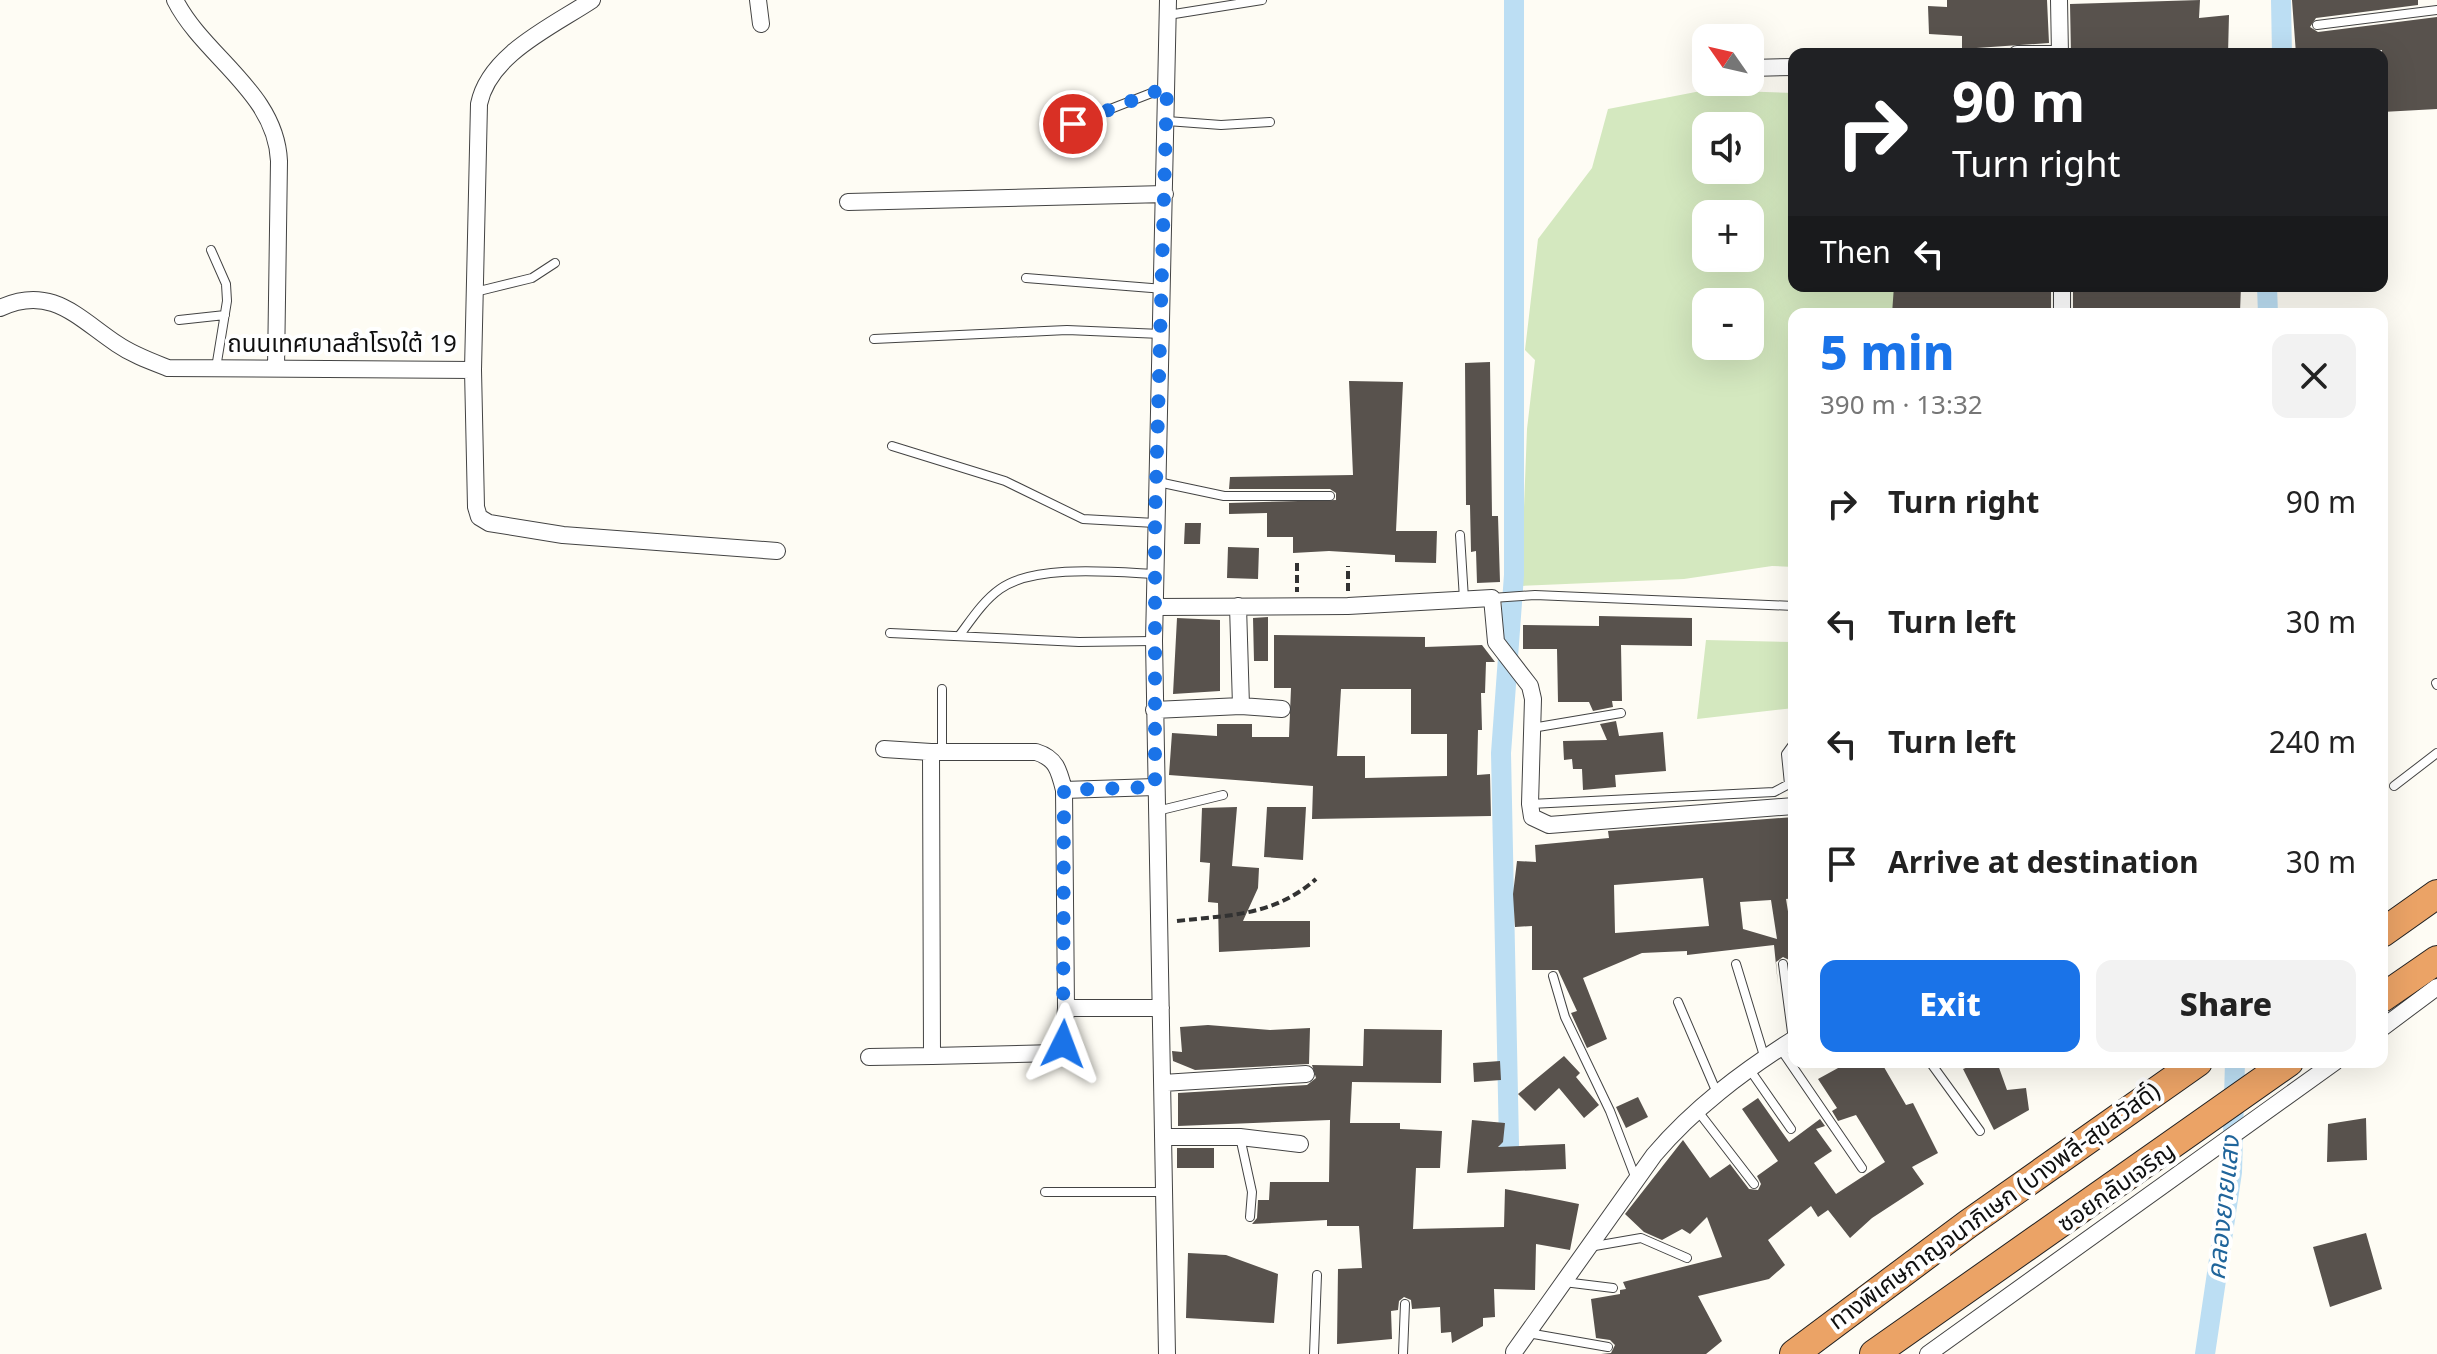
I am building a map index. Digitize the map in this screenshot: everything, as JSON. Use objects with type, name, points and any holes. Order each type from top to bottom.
[{"type":"highway","points":[[2388,929],[2437,894]]},
{"type":"highway","points":[[2388,994],[2437,960]]},
{"type":"highway","name":"ทางพิเศษกาญจนาภิเษก (บางพลี-สุขสวัสดิ์)","points":[[1794,1354],[1968,1224],[2189,1068]]},
{"type":"highway","name":"ทางพิเศษกาญจนาภิเษก (บางพลี-สุขสวัสดิ์)","points":[[1874,1354],[2280,1068]]},
{"type":"street","points":[[175,0],[244,84],[275,130],[279,161],[276,368]]},
{"type":"street","name":"ถนนเทศบาลสำโรงใต้ 19","points":[[0,308],[11,302],[49,301],[69,307],[140,358],[168,368],[473,370],[482,88],[492,73],[517,51],[592,0]]},
{"type":"street","points":[[758,0],[761,24]]},
{"type":"street","points":[[2059,0],[2060,48]]},
{"type":"street","points":[[1167,1354],[1154,641],[1168,8]]},
{"type":"street","points":[[1764,68],[1788,67]]},
{"type":"street","points":[[848,202],[1165,194]]},
{"type":"street","points":[[473,370],[476,507],[479,517],[489,523],[563,535],[777,551]]},
{"type":"street","points":[[1155,607],[1348,606],[1492,598],[1496,642],[1530,686],[1532,817],[1549,825],[1719,803],[1788,806]]},
{"type":"street","points":[[1238,606],[1241,706]]},
{"type":"street","points":[[1154,710],[1241,706],[1282,709]]},
{"type":"street","points":[[869,1057],[1057,1053],[1063,1044],[1066,1008],[1064,790],[1058,767],[1047,755],[1036,752],[884,749]]},
{"type":"street","points":[[932,1056],[937,752]]},
{"type":"street","points":[[1064,790],[1155,787]]},
{"type":"street","points":[[2388,1024],[2437,987]]},
{"type":"street","points":[[1066,1008],[1161,1008]]},
{"type":"street","points":[[1496,1354],[1514,1353],[1637,1179],[1680,1124],[1717,1093],[1788,1043]]},
{"type":"street","name":"ซอยกลับเจริญ","points":[[1928,1354],[2327,1068]]},
{"type":"street","points":[[1163,1083],[1306,1074]]},
{"type":"street","points":[[1163,1137],[1240,1137],[1300,1144]]},
{"type":"lane","points":[[1168,8],[1262,0]]},
{"type":"lane","points":[[2317,25],[2437,10]]},
{"type":"lane","points":[[1046,134],[1167,87]]},
{"type":"lane","points":[[1167,121],[1221,125],[1270,122]]},
{"type":"lane","points":[[211,250],[226,284],[225,315],[216,368]]},
{"type":"lane","points":[[474,292],[532,278],[555,263]]},
{"type":"lane","points":[[1026,278],[1164,289]]},
{"type":"lane","points":[[179,320],[225,315]]},
{"type":"lane","points":[[874,339],[1067,330],[1161,334]]},
{"type":"lane","points":[[892,446],[1005,481],[1083,519],[1155,523]]},
{"type":"lane","points":[[1157,482],[1224,496],[1330,496]]},
{"type":"lane","points":[[1460,535],[1464,599]]},
{"type":"lane","points":[[959,636],[987,600],[1001,587],[1019,579],[1097,572],[1155,574]]},
{"type":"lane","points":[[1492,598],[1535,595],[1788,606]]},
{"type":"lane","points":[[890,633],[1079,642],[1154,641]]},
{"type":"lane","points":[[937,752],[942,689]]},
{"type":"lane","points":[[1532,728],[1621,713]]},
{"type":"lane","points":[[2394,786],[2437,753]]},
{"type":"lane","points":[[1719,803],[1784,789],[1788,780]]},
{"type":"lane","points":[[1156,811],[1223,795]]},
{"type":"lane","points":[[1736,964],[1765,1059]]},
{"type":"lane","points":[[1783,964],[1788,1029]]},
{"type":"lane","points":[[1553,976],[1565,1017],[1610,1111],[1637,1179]]},
{"type":"lane","points":[[1678,1002],[1717,1093]]},
{"type":"lane","points":[[1804,1068],[1862,1168]]},
{"type":"lane","points":[[1934,1068],[1980,1131]]},
{"type":"lane","points":[[1750,1070],[1791,1129]]},
{"type":"lane","points":[[1697,1110],[1754,1184]]},
{"type":"lane","points":[[1240,1137],[1252,1192],[1250,1217]]},
{"type":"lane","points":[[1045,1192],[1164,1192]]},
{"type":"lane","points":[[1588,1247],[1641,1238],[1687,1258]]},
{"type":"lane","points":[[1314,1354],[1317,1275]]},
{"type":"lane","points":[[1563,1282],[1613,1288]]},
{"type":"lane","points":[[1403,1354],[1405,1304]]},
{"type":"lane","points":[[1527,1333],[1608,1347]]},
{"type":"path","points":[[1297,563],[1297,606]]},
{"type":"path","points":[[1348,566],[1348,606]]},
{"type":"path","points":[[1159,923],[1267,909],[1295,897],[1316,879]]},
{"type":"green space","points":[[1764,92],[1788,93],[1788,292],[1899,292],[1900,308],[1788,308],[1788,567],[1772,566],[1684,579],[1521,586],[1527,429],[1535,360],[1525,350],[1538,239],[1592,168],[1608,109],[1692,93],[1692,96],[1764,96]]},
{"type":"green space","points":[[1706,640],[1788,642],[1788,709],[1697,719]]},
{"type":"building","points":[[1947,0],[2047,0],[2049,43],[1962,48],[1962,36],[1929,34],[1928,6],[1947,7]]},
{"type":"building","points":[[2200,0],[2199,18],[2229,15],[2228,48],[2071,48],[2070,4]]},
{"type":"building","points":[[2292,0],[2418,0],[2418,5],[2316,18],[2310,27],[2318,32],[2437,17],[2437,109],[2388,112],[2388,48],[2296,48]]},
{"type":"building","points":[[1894,292],[2051,292],[2051,308],[1892,308]]},
{"type":"building","points":[[2073,292],[2241,292],[2240,308],[2073,308]]},
{"type":"building","points":[[1490,362],[1492,516],[1498,516],[1500,582],[1477,583],[1476,551],[1471,552],[1470,505],[1466,505],[1465,363]]},
{"type":"building","points":[[1349,381],[1403,382],[1396,531],[1437,531],[1436,563],[1395,562],[1395,555],[1329,551],[1293,553],[1293,537],[1267,537],[1267,513],[1229,514],[1229,503],[1336,500],[1336,493],[1330,489],[1229,489],[1230,477],[1353,475]]},
{"type":"building","points":[[1185,523],[1201,523],[1200,544],[1184,544]]},
{"type":"building","points":[[1228,547],[1259,548],[1258,579],[1227,578]]},
{"type":"building","points":[[1599,616],[1692,618],[1692,646],[1621,645],[1622,701],[1612,701],[1613,707],[1593,711],[1589,702],[1558,702],[1557,649],[1523,649],[1523,625],[1599,626]]},
{"type":"building","points":[[1268,617],[1268,661],[1254,661],[1253,618]]},
{"type":"building","points":[[1177,618],[1220,620],[1220,691],[1173,694]]},
{"type":"building","points":[[1274,635],[1425,637],[1425,647],[1482,645],[1495,662],[1486,662],[1485,693],[1481,693],[1482,730],[1478,730],[1477,775],[1490,774],[1491,816],[1312,819],[1313,786],[1169,775],[1172,733],[1217,736],[1217,724],[1252,724],[1252,737],[1289,737],[1291,688],[1274,688]],"holes":[[[1341,689],[1411,689],[1411,734],[1447,734],[1447,776],[1365,778],[1365,756],[1337,756]]]},
{"type":"building","points":[[1616,721],[1619,736],[1663,732],[1666,771],[1615,775],[1616,787],[1583,790],[1582,769],[1573,769],[1572,759],[1564,760],[1563,741],[1607,740],[1600,724]]},
{"type":"building","points":[[1237,807],[1232,866],[1259,868],[1258,888],[1243,921],[1310,921],[1310,947],[1219,952],[1218,903],[1208,902],[1210,863],[1200,862],[1202,808]]},
{"type":"building","points":[[1267,807],[1306,807],[1303,860],[1264,857]]},
{"type":"building","points":[[1788,817],[1788,960],[1783,957],[1776,962],[1778,985],[1774,945],[1687,955],[1687,951],[1642,953],[1583,978],[1607,1039],[1587,1048],[1571,1013],[1577,1011],[1558,970],[1532,970],[1532,926],[1515,927],[1513,894],[1517,861],[1536,862],[1535,845],[1609,838],[1608,831]],"holes":[[[1703,878],[1709,926],[1615,933],[1614,885]],[[1771,900],[1777,939],[1743,929],[1740,902]]]},
{"type":"building","points":[[1208,1025],[1270,1030],[1310,1028],[1309,1064],[1195,1070],[1173,1061],[1172,1051],[1182,1052],[1180,1027]]},
{"type":"building","points":[[1364,1029],[1442,1030],[1441,1083],[1352,1082],[1350,1123],[1400,1123],[1400,1129],[1442,1131],[1440,1168],[1416,1168],[1413,1229],[1504,1227],[1505,1189],[1579,1204],[1570,1250],[1536,1244],[1535,1290],[1494,1289],[1495,1317],[1483,1318],[1483,1326],[1452,1343],[1451,1332],[1441,1333],[1440,1307],[1412,1309],[1411,1300],[1404,1297],[1399,1301],[1398,1310],[1391,1311],[1392,1339],[1337,1344],[1338,1269],[1362,1268],[1359,1226],[1327,1226],[1327,1220],[1252,1224],[1257,1218],[1258,1200],[1269,1200],[1270,1182],[1329,1182],[1330,1120],[1178,1126],[1178,1093],[1307,1085],[1316,1078],[1312,1065],[1363,1066]]},
{"type":"building","points":[[1564,1056],[1580,1073],[1576,1077],[1599,1105],[1584,1118],[1559,1088],[1535,1111],[1518,1094]]},
{"type":"building","points":[[1500,1061],[1501,1080],[1474,1082],[1473,1063]]},
{"type":"building","points":[[1838,1068],[1884,1068],[1906,1105],[1913,1103],[1938,1153],[1912,1167],[1924,1184],[1872,1218],[1850,1238],[1828,1210],[1818,1217],[1811,1206],[1768,1240],[1785,1265],[1769,1279],[1698,1296],[1722,1341],[1706,1354],[1601,1354],[1611,1353],[1615,1345],[1610,1340],[1596,1338],[1591,1299],[1620,1294],[1620,1290],[1626,1289],[1623,1282],[1722,1257],[1707,1217],[1690,1234],[1682,1229],[1662,1240],[1644,1232],[1625,1214],[1683,1140],[1710,1178],[1730,1164],[1749,1189],[1758,1190],[1761,1184],[1757,1176],[1778,1161],[1742,1109],[1758,1098],[1789,1142],[1820,1119],[1825,1126],[1816,1129],[1832,1151],[1814,1163],[1836,1194],[1885,1162],[1856,1115],[1838,1121],[1832,1111],[1837,1108],[1818,1079]]},
{"type":"building","points":[[1999,1068],[2007,1090],[2026,1088],[2029,1110],[1994,1130],[1963,1069]]},
{"type":"building","points":[[1638,1097],[1648,1117],[1626,1128],[1616,1107]]},
{"type":"building","points":[[2366,1118],[2367,1160],[2327,1162],[2328,1124]]},
{"type":"building","points":[[1472,1120],[1505,1123],[1503,1142],[1498,1147],[1565,1144],[1566,1169],[1467,1173]]},
{"type":"building","points":[[1177,1148],[1214,1148],[1214,1168],[1177,1168]]},
{"type":"building","points":[[2366,1233],[2382,1289],[2330,1307],[2313,1247]]},
{"type":"building","points":[[1188,1253],[1226,1255],[1278,1274],[1274,1323],[1186,1318]]},
{"type":"waterway","points":[[1509,1145],[1501,753],[1514,575],[1514,0]]},
{"type":"waterway","points":[[2281,0],[2282,48]]},
{"type":"waterway","points":[[2267,292],[2268,308]]},
{"type":"waterway","name":"คลองยายแสง","points":[[2205,1354],[2232,1172],[2235,1068]]},
{"type":"route","points":[[1063,1044],[1066,1008],[1064,790],[1155,787],[1155,523],[1164,289],[1167,87],[1073,124]]}]
